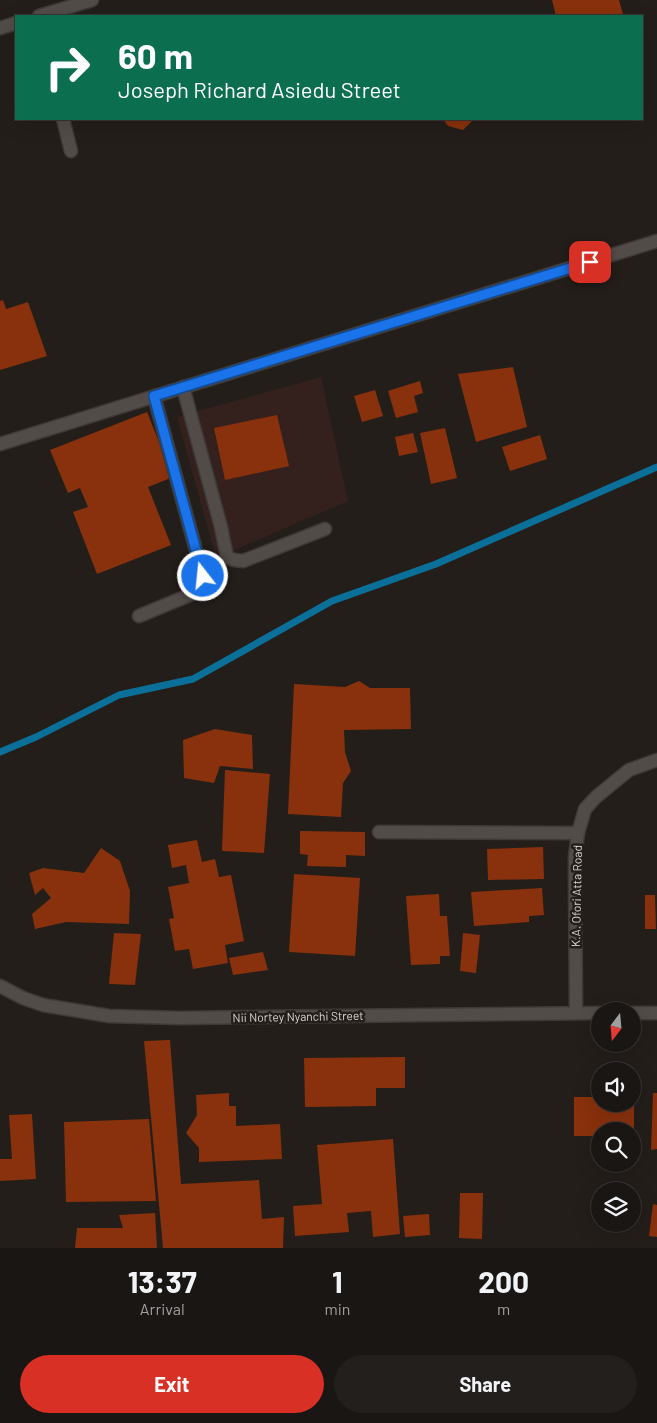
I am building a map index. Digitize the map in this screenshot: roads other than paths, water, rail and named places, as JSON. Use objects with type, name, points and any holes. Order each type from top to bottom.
[{"type":"street","points":[[41,15],[92,0]]},
{"type":"street","points":[[0,28],[15,23]]},
{"type":"street","points":[[63,120],[71,151]]},
{"type":"street","points":[[0,444],[657,241]]},
{"type":"street","points":[[183,388],[221,527],[227,557],[243,561],[325,529]]},
{"type":"street","points":[[139,616],[192,594],[199,586],[203,576],[154,396]]},
{"type":"street","name":"K.A. Ofori Atta Road","points":[[576,1013],[575,857],[578,833],[585,810],[596,797],[629,770],[657,760]]},
{"type":"street","points":[[379,832],[578,833]]},
{"type":"street","name":"Nii Nortey Nyanchi Street","points":[[0,986],[23,998],[44,1005],[109,1016],[180,1018],[591,1013]]},
{"type":"street","points":[[641,1013],[657,1013]]},
{"type":"waterway","points":[[0,752],[36,737],[119,695],[193,679],[332,601],[436,564],[657,467]]}]
